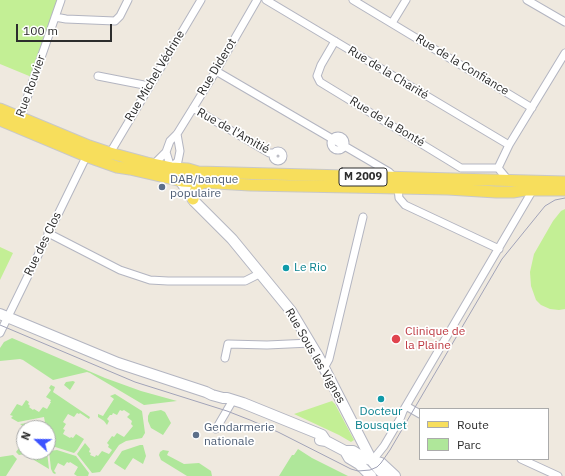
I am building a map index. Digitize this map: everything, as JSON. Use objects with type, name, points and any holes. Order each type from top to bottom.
[{"type":"main road","name":"M 2009","points":[[0,109],[18,122],[88,151],[117,167],[188,169],[199,177]]},
{"type":"main road","name":"M 2009","points":[[0,120],[18,122]]},
{"type":"main road","name":"M 2009","points":[[88,151],[110,153],[182,181],[199,177],[397,183],[513,192],[536,186],[565,182]]},
{"type":"main road","points":[[193,199],[199,177]]},
{"type":"main road","name":"M 2009","points":[[397,183],[508,180],[565,190]]},
{"type":"street","name":"Rue Rouvier","points":[[18,122],[61,0]]},
{"type":"street","points":[[55,17],[66,19],[115,21],[120,16],[128,0]]},
{"type":"street","name":"Rue Michel Védrine","points":[[110,153],[201,0]]},
{"type":"street","name":"Rue Diderot","points":[[154,169],[166,152],[170,141],[177,134],[193,108],[257,0]]},
{"type":"street","name":"Rue de la Charité","points":[[266,0],[509,145]]},
{"type":"street","name":"Rue de la Confiance","points":[[353,0],[532,108]]},
{"type":"street","points":[[392,23],[406,0]]},
{"type":"street","points":[[526,0],[565,22]]},
{"type":"street","name":"Rue de la Bonté","points":[[335,41],[321,65],[317,76],[320,82],[461,168],[498,168]]},
{"type":"street","points":[[508,180],[498,168],[509,145],[565,53]]},
{"type":"street","points":[[216,70],[332,140],[389,172],[397,183],[399,198],[405,205],[499,249]]},
{"type":"street","points":[[98,76],[149,86]]},
{"type":"street","name":"Rue de l'Amitié","points":[[193,108],[269,153],[274,153]]},
{"type":"street","points":[[171,168],[178,161],[180,151],[177,134]]},
{"type":"street","name":"Rue des Clos","points":[[0,333],[4,313],[48,233],[88,151]]},
{"type":"street","points":[[166,152],[171,168],[182,181],[185,189],[193,199]]},
{"type":"street","points":[[372,461],[384,446],[536,186]]},
{"type":"street","points":[[513,192],[522,197],[525,203]]},
{"type":"street","name":"Rue Sous les Vignes","points":[[193,199],[232,239],[291,311],[311,343],[372,461],[380,471],[388,476]]},
{"type":"street","points":[[324,368],[329,359],[363,217]]},
{"type":"street","points":[[48,233],[120,270],[150,280],[245,281],[261,273]]},
{"type":"street","points":[[4,313],[82,348],[138,370],[212,395],[230,399],[322,435],[326,441],[385,466],[395,476]]},
{"type":"street","points":[[225,358],[228,344],[267,345],[311,343]]},
{"type":"street","points":[[216,429],[230,399]]},
{"type":"street","points":[[406,406],[419,413]]},
{"type":"street","points":[[348,451],[360,444],[361,438]]},
{"type":"street","points":[[348,451],[349,458],[371,476]]},
{"type":"street","points":[[523,460],[558,476]]},
{"type":"street","name":"Rue Sous les Vignes","points":[[371,476],[372,461]]},
{"type":"green space","points":[[0,0],[61,0],[34,78],[0,64]]},
{"type":"green space","points":[[565,209],[565,309],[559,310],[550,309],[541,305],[536,300],[531,286],[530,272],[534,254],[553,221],[561,211]]},
{"type":"green space","points":[[0,247],[13,253],[0,280]]},
{"type":"green space","points":[[12,338],[105,378],[141,391],[177,401],[144,405],[87,372],[53,380],[23,360],[0,361],[0,348],[4,342]]},
{"type":"green space","points":[[66,382],[75,382],[70,390],[64,385]]},
{"type":"green space","points":[[51,385],[55,387],[53,392],[90,417],[89,419],[80,413],[77,413],[74,417],[68,414],[63,422],[66,424],[63,429],[65,430],[63,434],[73,438],[76,434],[84,439],[74,453],[56,447],[56,420],[45,420],[44,417],[16,421],[11,418],[13,416],[10,415],[17,404],[22,406],[26,400],[29,402],[29,407],[33,410],[34,409],[39,412],[43,407],[47,409],[51,402],[51,400],[46,397],[51,390],[49,388]]},
{"type":"green space","points":[[115,394],[142,411],[145,433],[142,438],[126,441],[119,445],[100,472],[92,473],[77,454],[85,443],[90,449],[90,455],[95,457],[96,455],[98,456],[102,451],[109,454],[112,450],[108,447],[109,445],[107,443],[112,436],[114,437],[117,433],[124,437],[133,426],[131,424],[132,421],[127,417],[130,414],[124,410],[120,410],[117,415],[113,413],[110,415],[107,419],[109,421],[107,425],[98,417],[98,414],[103,416],[114,399],[110,396]]},
{"type":"green space","points":[[332,401],[354,440],[351,442],[294,414]]},
{"type":"green space","points":[[161,410],[165,412],[171,423],[163,435],[151,428],[148,421],[150,412]]},
{"type":"green space","points":[[143,445],[146,456],[143,464],[133,458],[125,470],[114,463],[122,451]]},
{"type":"green space","points":[[298,449],[312,458],[348,476],[279,476],[292,455],[294,455]]},
{"type":"green space","points":[[56,450],[76,456],[89,473],[88,476],[77,476],[74,474],[78,467],[70,462],[67,462],[64,466],[58,463],[54,471],[56,473],[53,473],[50,460],[56,460]]},
{"type":"green space","points":[[163,450],[169,451],[167,455],[184,464],[199,463],[211,471],[212,476],[187,476],[161,460],[159,455]]},
{"type":"green space","points":[[13,455],[16,458],[16,460],[6,476],[0,476],[0,457]]},
{"type":"green space","points":[[34,460],[48,460],[49,469]]},
{"type":"tram line","points":[[0,325],[135,382],[227,411],[250,420],[278,432],[351,469],[358,471],[370,470],[377,467],[390,450],[502,259],[545,206],[555,200],[565,198]]},
{"type":"place","name":"DAB/banque populaire","points":[[162,187]]},
{"type":"place","name":"Le Rio","points":[[286,268]]},
{"type":"place","name":"Clinique de la Plaine","points":[[396,339]]},
{"type":"place","name":"Docteur Bousquet","points":[[381,399]]},
{"type":"place","name":"Gendarmerie nationale","points":[[196,435]]}]
